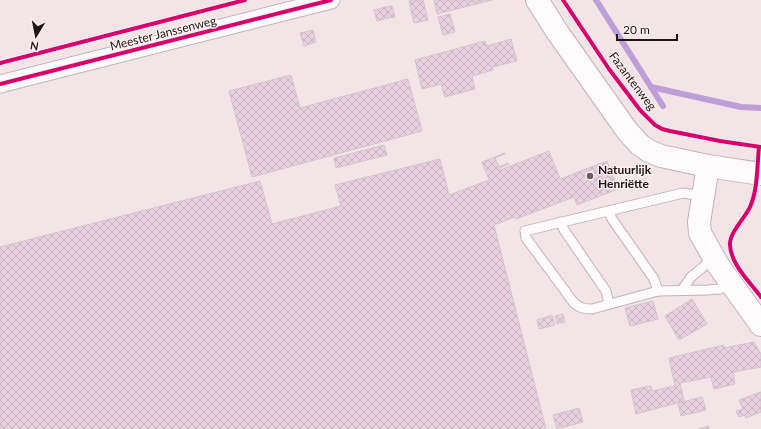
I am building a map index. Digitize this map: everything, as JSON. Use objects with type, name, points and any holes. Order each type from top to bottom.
[{"type":"street","name":"Meester Janssenweg","points":[[0,84],[331,0]]},
{"type":"street","points":[[537,0],[558,33],[623,126],[640,145],[648,151],[661,156],[708,166],[761,174]]},
{"type":"street","points":[[708,166],[699,228],[714,258],[761,325]]},
{"type":"lane","points":[[703,196],[683,193],[525,231],[526,238],[574,303],[585,309],[592,309],[658,291],[720,288],[730,281]]},
{"type":"lane","points":[[609,211],[612,219],[654,279],[658,291]]},
{"type":"lane","points":[[562,222],[564,230],[606,291],[609,304]]},
{"type":"lane","points":[[682,290],[691,277],[714,258]]},
{"type":"building","points":[[423,0],[428,20],[414,23],[409,1]]},
{"type":"building","points":[[434,0],[492,0],[437,14]]},
{"type":"building","points":[[392,6],[395,17],[388,18],[385,7]]},
{"type":"building","points":[[385,7],[388,18],[377,21],[374,10]]},
{"type":"building","points":[[450,14],[455,32],[443,35],[438,17]]},
{"type":"building","points":[[313,30],[316,42],[304,46],[300,33]]},
{"type":"building","points":[[511,39],[517,61],[492,67],[493,70],[472,76],[475,89],[445,97],[441,84],[422,89],[415,60],[485,41],[487,46]]},
{"type":"building","points":[[291,75],[300,108],[408,79],[422,131],[252,177],[229,91]]},
{"type":"building","points":[[384,145],[387,155],[336,168],[334,158]]},
{"type":"building","points":[[549,151],[560,179],[607,161],[618,189],[577,205],[574,197],[516,219],[515,217],[494,225],[546,429],[0,429],[0,247],[260,181],[272,224],[341,206],[335,185],[440,159],[449,195],[489,180],[482,162],[505,153],[495,158],[499,167],[508,163],[509,164],[499,168],[500,170]]},
{"type":"building","points":[[692,299],[707,324],[679,340],[665,316]]},
{"type":"building","points":[[653,301],[658,319],[630,326],[625,308]]},
{"type":"building","points":[[563,314],[565,322],[557,324],[555,316]]},
{"type":"building","points":[[552,315],[555,325],[539,329],[537,320]]},
{"type":"building","points":[[754,342],[761,354],[761,367],[733,372],[735,384],[714,389],[711,377],[680,383],[684,401],[636,414],[631,390],[651,386],[652,391],[675,386],[669,358],[724,345],[724,348]]},
{"type":"building","points":[[761,392],[761,412],[746,418],[745,415],[739,417],[736,411],[743,409],[739,400]]},
{"type":"building","points":[[702,397],[706,410],[681,416],[678,403]]},
{"type":"building","points":[[579,408],[583,422],[557,429],[553,415]]},
{"type":"building","points":[[708,426],[709,429],[698,429]]},
{"type":"waterway","points":[[596,0],[663,106]]},
{"type":"waterway","points":[[651,87],[741,107],[761,108]]},
{"type":"cycle path","points":[[0,63],[245,0]]},
{"type":"cycle path","points":[[0,84],[331,0]]},
{"type":"cycle path","name":"Fazantenweg","points":[[563,0],[609,69],[640,110],[655,125],[670,131],[761,147]]},
{"type":"cycle path","points":[[759,147],[756,185],[753,200],[748,211],[732,236],[730,245],[731,252],[737,266],[761,297]]},
{"type":"place","name":"Natuurlijk Henriëtte","points":[[590,176]]}]
